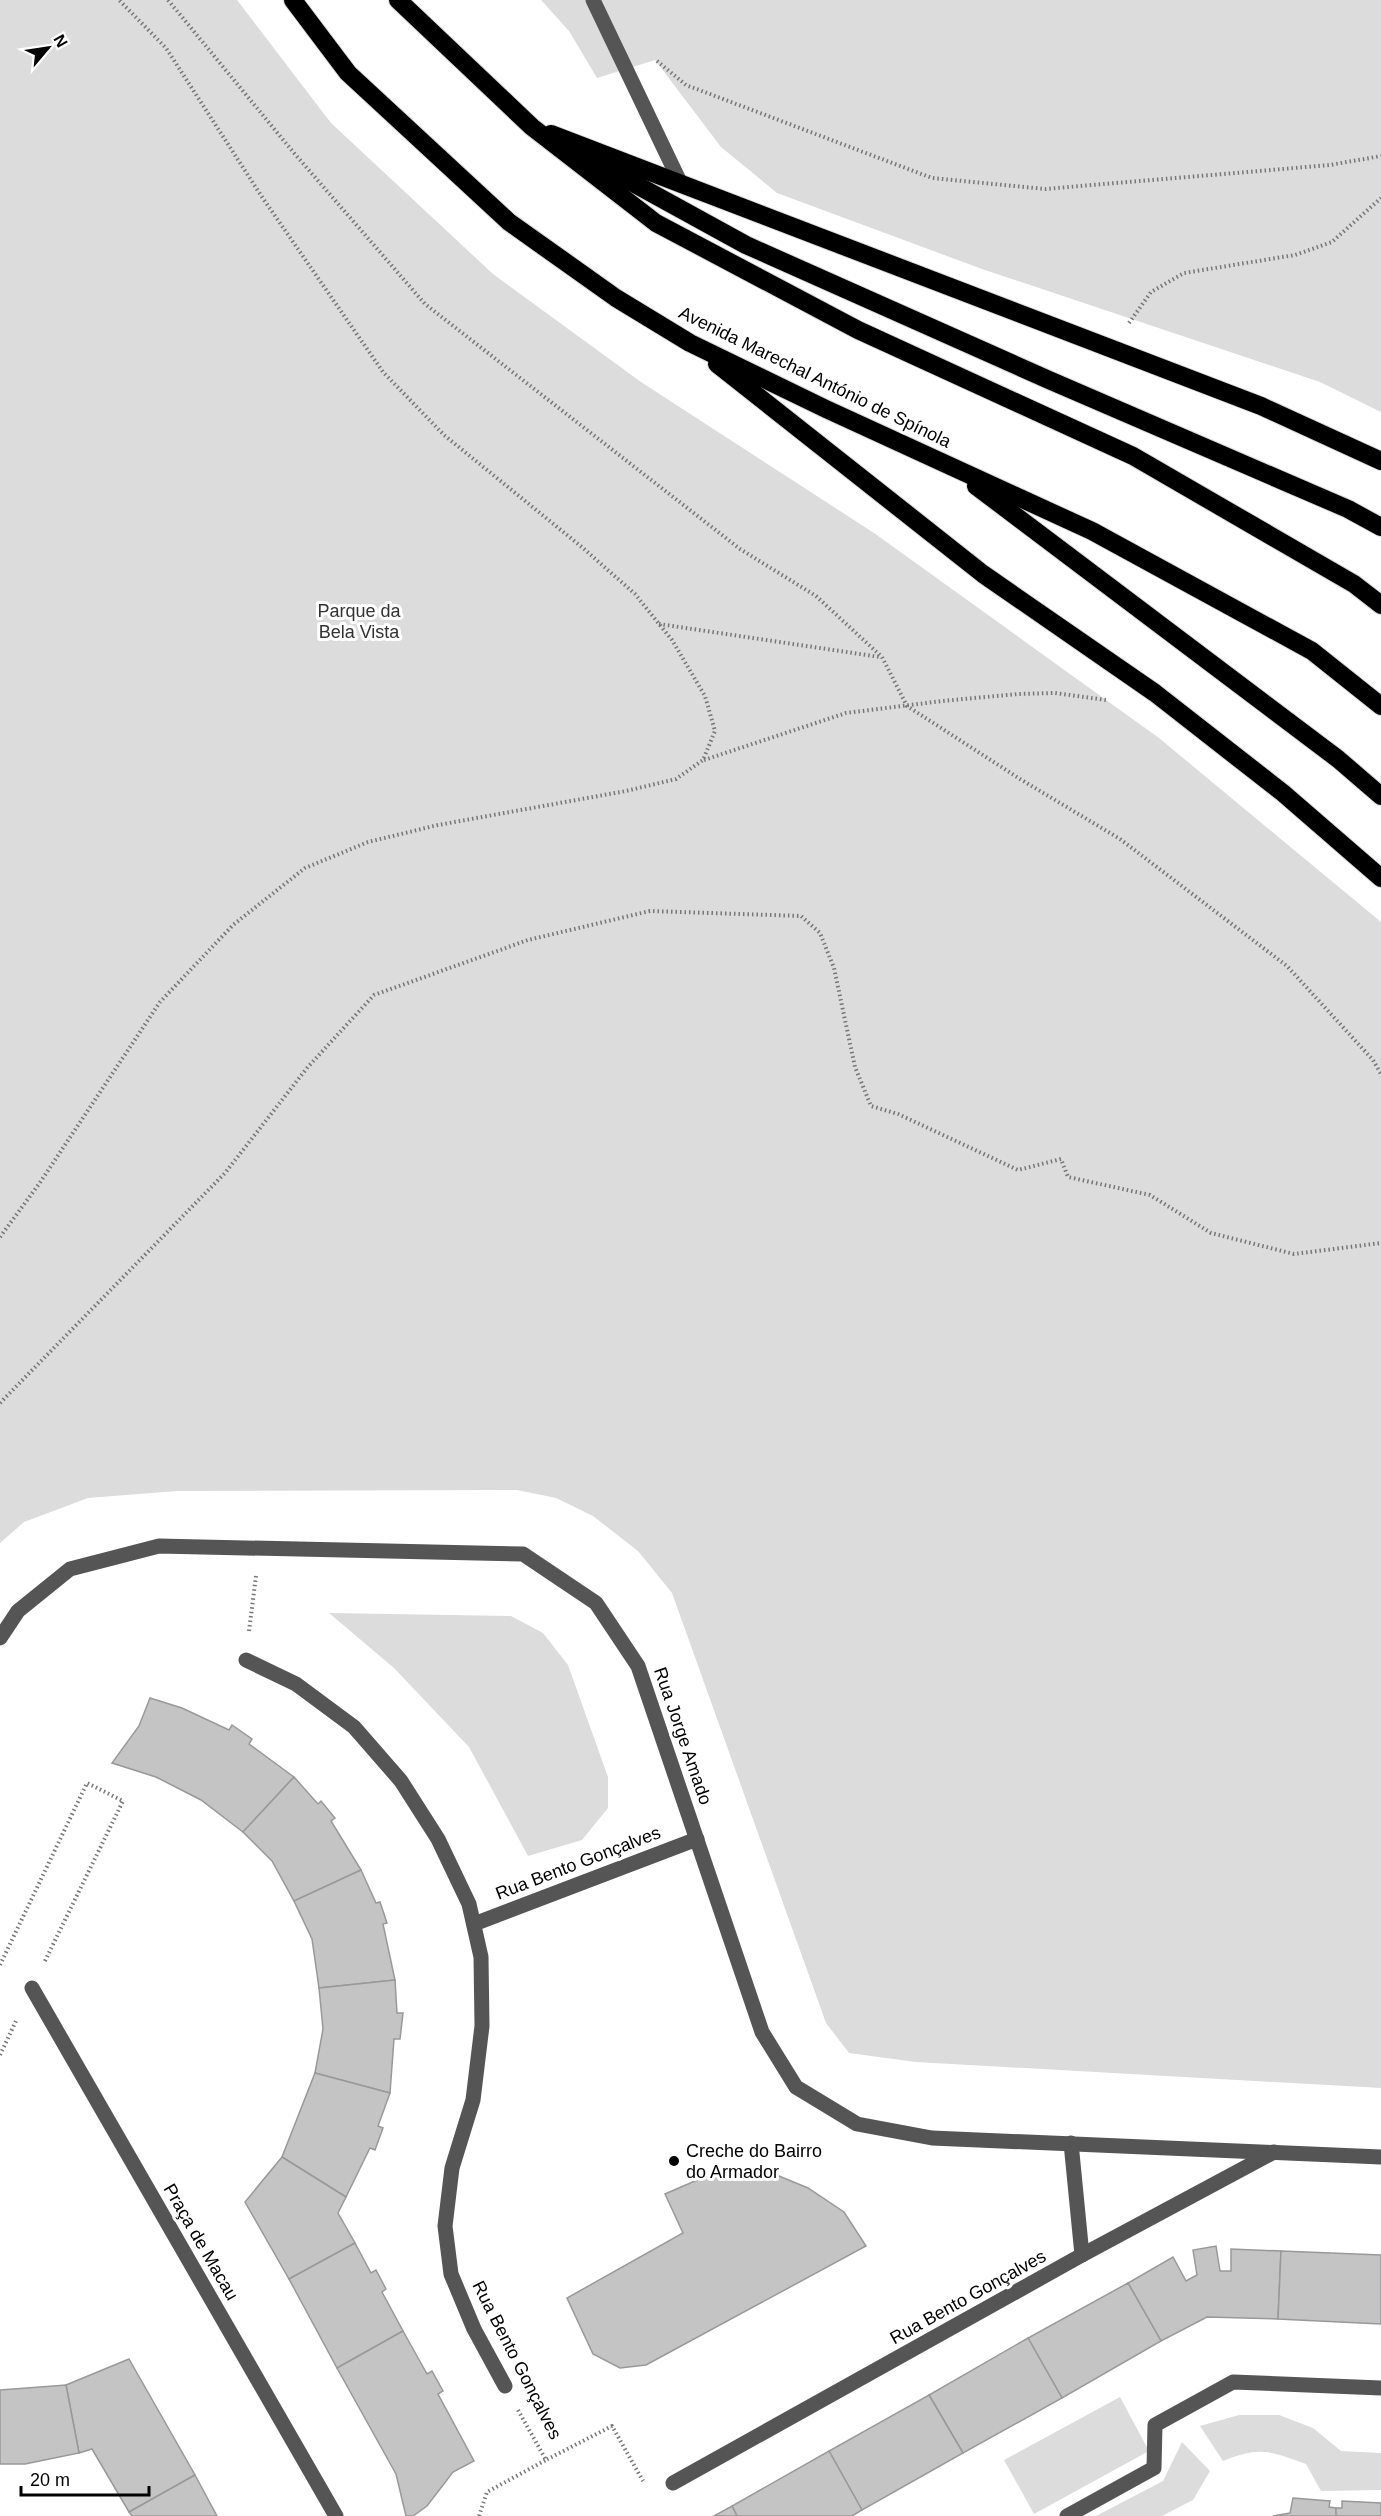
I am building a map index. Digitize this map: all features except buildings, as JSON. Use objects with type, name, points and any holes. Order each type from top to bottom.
[{"type":"highway","name":"Avenida Marechal António de Spínola","points":[[293,0],[348,73],[509,222],[616,298],[690,343],[1092,531],[1312,651],[1381,706]]},
{"type":"highway","points":[[398,0],[532,127],[657,223],[858,330],[1133,456],[1354,584],[1381,605]]},
{"type":"highway","points":[[532,127],[1261,406],[1381,461]]},
{"type":"highway","points":[[532,127],[746,245],[1049,380],[1348,509],[1381,527]]},
{"type":"highway","points":[[690,343],[983,574],[1164,700],[1282,793],[1381,878]]},
{"type":"highway","points":[[948,465],[1338,759],[1381,796]]},
{"type":"street","points":[[593,0],[680,183]]},
{"type":"street","name":"Rua Jorge Amado","points":[[0,1638],[18,1611],[70,1569],[159,1546],[523,1554],[596,1603],[638,1666],[762,2032],[796,2087],[857,2124],[932,2138],[1071,2143]]},
{"type":"street","name":"Rua Bento Gonçalves","points":[[246,1660],[296,1684],[354,1727],[401,1781],[438,1839],[469,1904],[481,1957],[482,2026],[473,2100],[452,2168],[445,2226],[451,2274],[474,2329],[505,2386]]},
{"type":"street","name":"Rua Bento Gonçalves","points":[[474,1924],[697,1839]]},
{"type":"street","name":"Praça de Macau","points":[[32,1988],[336,2516]]},
{"type":"street","points":[[1082,2255],[1071,2143],[1381,2157]]},
{"type":"street","name":"Rua Bento Gonçalves","points":[[673,2483],[1082,2255],[1274,2152]]},
{"type":"street","points":[[1067,2516],[1154,2468],[1155,2425],[1233,2382],[1381,2388]]},
{"type":"path","points":[[119,0],[166,48],[262,196],[383,372],[444,435],[583,548],[635,594],[672,640],[705,696],[715,731],[703,760]]},
{"type":"path","points":[[168,0],[294,153],[425,304],[740,549],[816,596],[882,657],[907,706],[1020,779],[1120,839],[1287,966],[1373,1060],[1381,1074]]},
{"type":"path","points":[[655,60],[686,85],[932,178],[1045,189],[1330,165],[1381,156]]},
{"type":"path","points":[[1112,350],[1151,292],[1159,287],[1184,273],[1295,255],[1332,242],[1381,198]]},
{"type":"path","points":[[658,624],[882,657]]},
{"type":"path","points":[[0,1237],[39,1184],[159,1002],[233,925],[305,868],[368,842],[438,825],[626,791],[676,778],[703,760],[846,713],[1018,694],[1055,693],[1106,700]]},
{"type":"path","points":[[0,1403],[225,1173],[307,1068],[374,995],[528,940],[650,911],[801,916],[820,933],[834,968],[855,1067],[871,1106],[898,1114],[1018,1170],[1061,1159],[1068,1177],[1150,1195],[1211,1233],[1294,1254],[1381,1243]]},
{"type":"path","points":[[246,1660],[259,1549]]},
{"type":"path","points":[[0,1965],[87,1783],[123,1801],[0,2055]]},
{"type":"path","name":"Rua Bento Gonçalves","points":[[505,2386],[546,2460],[612,2426],[651,2496],[673,2483]]},
{"type":"path","points":[[479,2516],[487,2492],[546,2460]]},
{"type":"green space","name":"Parque da Bela Vista","points":[[0,0],[237,0],[331,123],[493,274],[641,382],[874,533],[1159,738],[1381,922],[1381,2088],[916,2062],[849,2053],[826,2023],[672,1593],[638,1551],[593,1516],[556,1498],[517,1490],[177,1491],[88,1498],[24,1522],[0,1543]]},
{"type":"green space","points":[[541,0],[1381,0],[1381,412],[1320,382],[982,269],[777,193],[721,147],[655,60],[597,78],[569,31]]},
{"type":"green space","points":[[329,1613],[511,1616],[543,1633],[568,1665],[608,1777],[608,1808],[582,1840],[528,1856],[469,1747],[394,1668]]},
{"type":"green space","points":[[1120,2397],[1149,2451],[1034,2514],[1004,2460]]},
{"type":"green space","points":[[1239,2415],[1279,2415],[1313,2428],[1341,2451],[1381,2453],[1381,2490],[1321,2491],[1306,2464],[1274,2453],[1247,2453],[1223,2461],[1200,2426]]},
{"type":"green space","points":[[1182,2442],[1210,2471],[1193,2500],[1162,2516],[1096,2516],[1163,2481]]},
{"type":"place","name":"Creche do Bairro do Armador","points":[[674,2161]]}]
